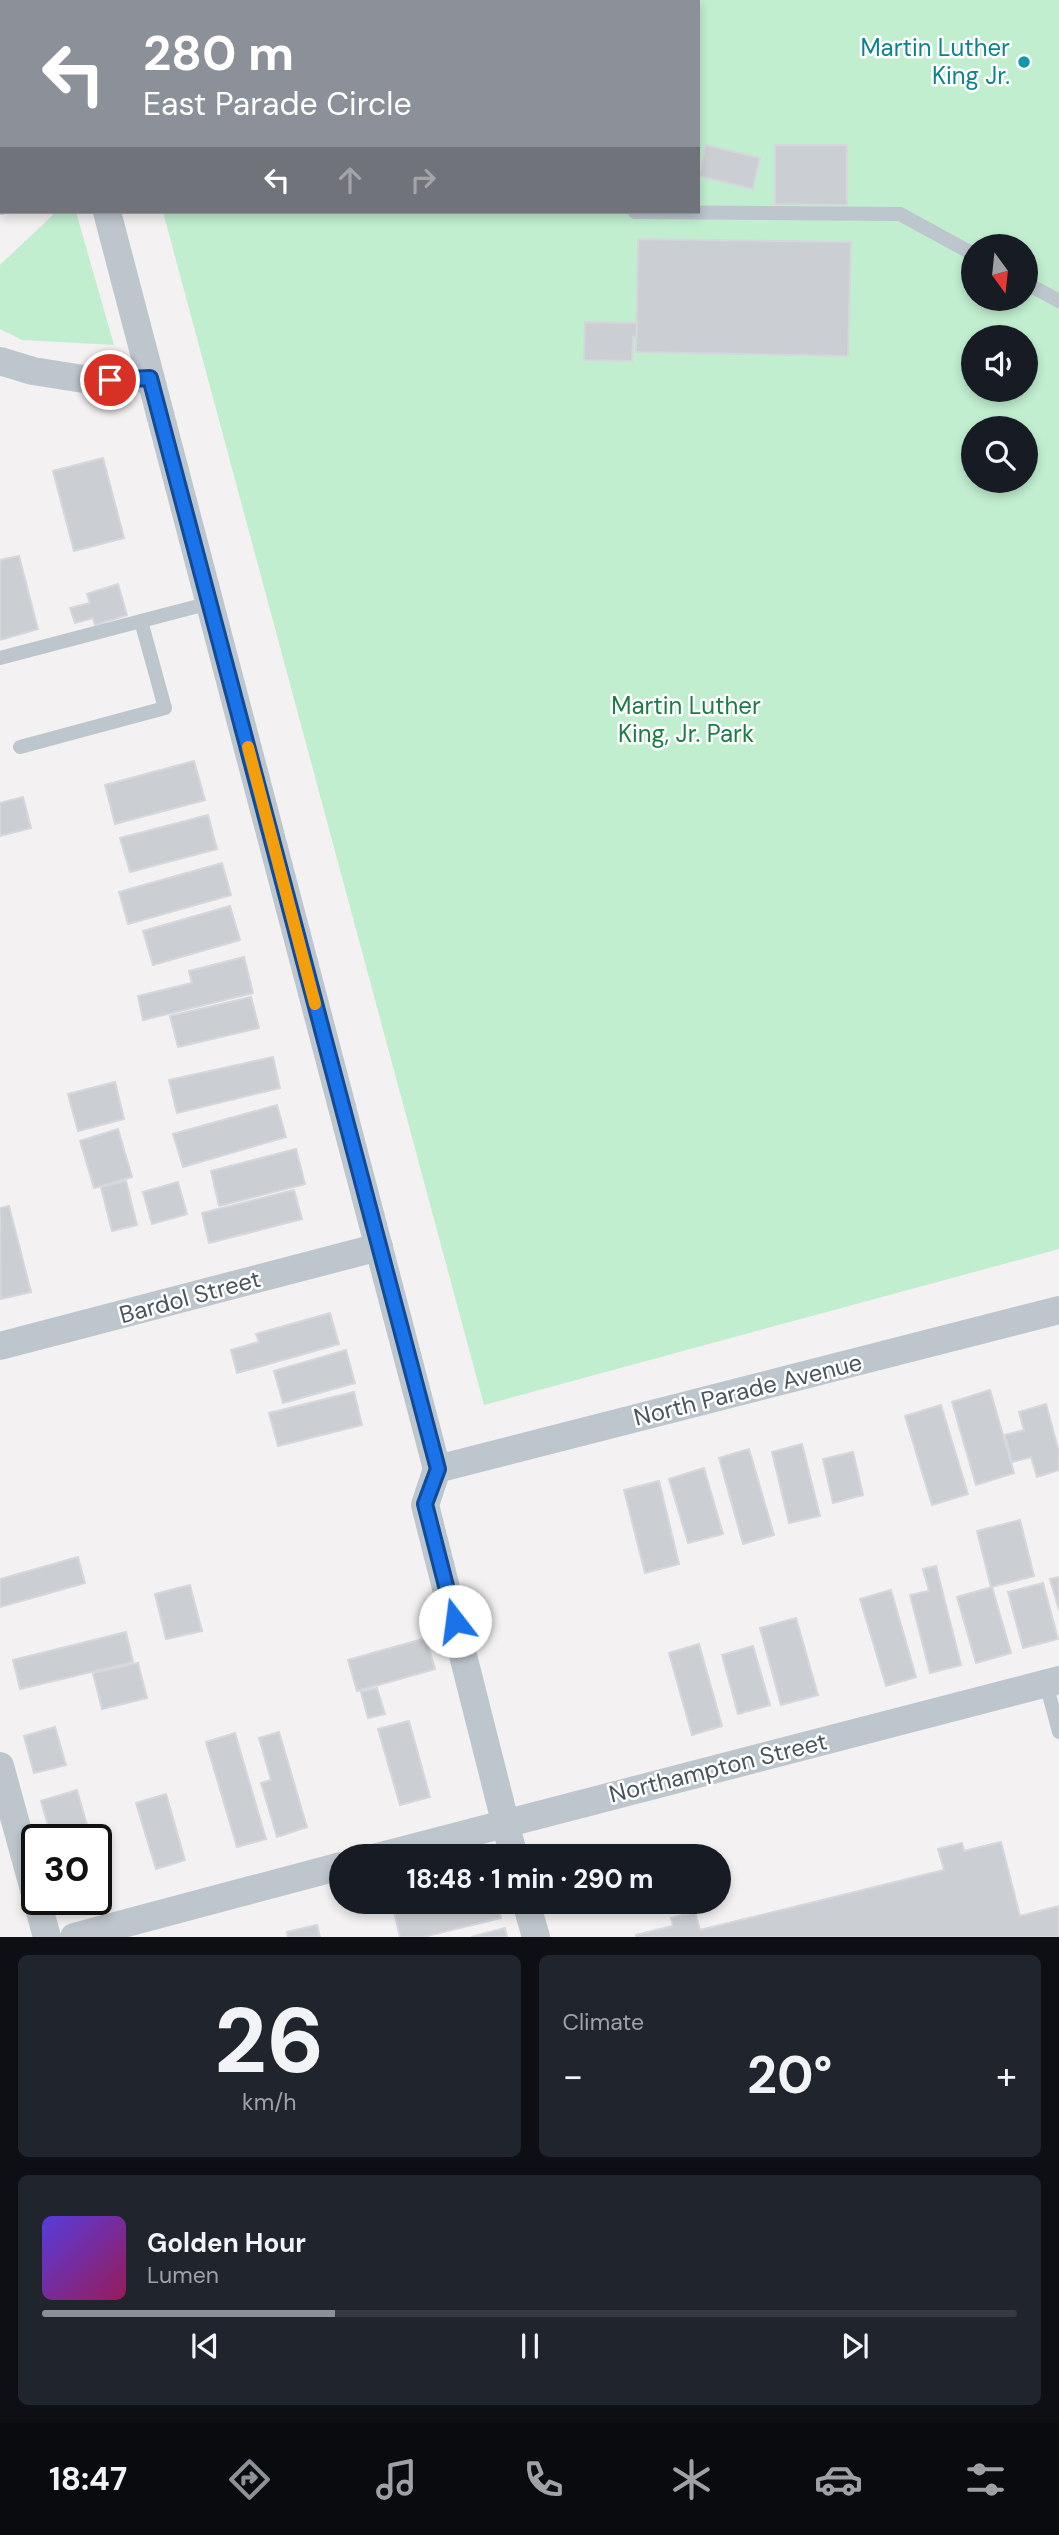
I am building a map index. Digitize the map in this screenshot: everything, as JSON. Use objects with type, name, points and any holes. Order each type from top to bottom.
[{"type":"street","points":[[108,214],[438,1469],[425,1504],[511,1844]]},
{"type":"street","points":[[0,361],[33,371],[90,380],[150,378]]},
{"type":"street","name":"Bardol Street","points":[[0,1346],[379,1247]]},
{"type":"street","name":"North Parade Avenue","points":[[438,1469],[1059,1310]]},
{"type":"street","name":"Northampton Street","points":[[426,1844],[1053,1682]]},
{"type":"street","points":[[0,1766],[47,1937]]},
{"type":"street","points":[[74,1937],[329,1869]]},
{"type":"street","points":[[529,1914],[536,1937]]},
{"type":"lane","points":[[700,212],[900,214],[961,247]]},
{"type":"lane","points":[[1038,290],[1059,301]]},
{"type":"lane","points":[[0,658],[210,603]]},
{"type":"lane","points":[[20,747],[164,708],[141,621]]},
{"type":"lane","points":[[1053,1682],[1059,1732]]},
{"type":"green space","name":"Martin Luther King, Jr. Park","points":[[700,0],[1059,0],[1059,1249],[484,1405],[164,214],[700,214]]},
{"type":"green space","points":[[54,214],[77,214],[114,345],[22,340],[0,329],[0,265]]},
{"type":"building","points":[[706,145],[760,158],[753,189],[700,176]]},
{"type":"building","points":[[775,145],[847,145],[847,205],[775,204]]},
{"type":"building","points":[[638,239],[851,242],[848,356],[636,352]]},
{"type":"building","points":[[585,322],[637,323],[636,338],[633,337],[632,361],[584,360]]},
{"type":"building","points":[[103,458],[124,538],[74,551],[53,471]]},
{"type":"building","points":[[19,556],[38,629],[0,640],[0,560]]},
{"type":"building","points":[[118,584],[127,615],[95,625],[93,618],[75,623],[70,608],[90,603],[87,594]]},
{"type":"building","points":[[194,761],[205,800],[115,824],[105,785]]},
{"type":"building","points":[[23,797],[31,828],[0,836],[0,803]]},
{"type":"building","points":[[208,815],[217,849],[130,872],[120,838]]},
{"type":"building","points":[[222,863],[231,895],[128,924],[119,892]]},
{"type":"building","points":[[230,906],[240,940],[153,965],[143,931]]},
{"type":"building","points":[[244,957],[253,993],[143,1020],[138,996],[192,983],[189,971]]},
{"type":"building","points":[[251,997],[259,1028],[178,1047],[170,1016]]},
{"type":"building","points":[[273,1057],[280,1088],[177,1113],[169,1080]]},
{"type":"building","points":[[115,1082],[124,1119],[78,1131],[68,1094]]},
{"type":"building","points":[[277,1105],[286,1137],[183,1167],[173,1134]]},
{"type":"building","points":[[118,1129],[132,1177],[94,1188],[80,1141]]},
{"type":"building","points":[[296,1149],[305,1184],[219,1206],[211,1171]]},
{"type":"building","points":[[126,1181],[137,1225],[112,1231],[101,1187]]},
{"type":"building","points":[[178,1182],[187,1214],[152,1224],[143,1192]]},
{"type":"building","points":[[294,1190],[302,1219],[209,1243],[202,1213]]},
{"type":"building","points":[[9,1206],[31,1292],[1,1299],[0,1208]]},
{"type":"building","points":[[330,1313],[339,1344],[237,1373],[231,1350],[259,1342],[256,1334]]},
{"type":"building","points":[[346,1350],[355,1383],[283,1403],[274,1371]]},
{"type":"building","points":[[990,1390],[1014,1473],[976,1485],[952,1402]]},
{"type":"building","points":[[354,1392],[362,1425],[278,1446],[269,1413]]},
{"type":"building","points":[[1046,1404],[1059,1452],[1059,1470],[1037,1477],[1031,1457],[1012,1462],[1005,1435],[1024,1430],[1019,1412]]},
{"type":"building","points":[[941,1405],[968,1494],[932,1505],[905,1416]]},
{"type":"building","points":[[802,1444],[820,1516],[789,1523],[772,1452]]},
{"type":"building","points":[[749,1449],[774,1535],[743,1544],[719,1458]]},
{"type":"building","points":[[853,1452],[863,1495],[833,1503],[823,1459]]},
{"type":"building","points":[[704,1468],[723,1534],[688,1543],[669,1479]]},
{"type":"building","points":[[659,1481],[679,1564],[645,1573],[624,1490]]},
{"type":"building","points":[[1020,1520],[1034,1576],[991,1587],[977,1531]]},
{"type":"building","points":[[78,1557],[85,1583],[0,1607],[0,1579]]},
{"type":"building","points":[[936,1566],[961,1665],[930,1673],[910,1595],[929,1591],[923,1569]]},
{"type":"building","points":[[1059,1577],[1059,1610],[1050,1579]]},
{"type":"building","points":[[1043,1583],[1058,1639],[1023,1648],[1008,1592]]},
{"type":"building","points":[[190,1585],[202,1631],[166,1639],[155,1594]]},
{"type":"building","points":[[992,1587],[1011,1653],[976,1663],[957,1597]]},
{"type":"building","points":[[891,1590],[916,1677],[886,1686],[860,1599]]},
{"type":"building","points":[[796,1618],[818,1695],[781,1705],[760,1628]]},
{"type":"building","points":[[126,1632],[133,1662],[20,1689],[13,1660]]},
{"type":"building","points":[[426,1638],[435,1669],[357,1691],[348,1660]]},
{"type":"building","points":[[699,1644],[722,1726],[692,1735],[669,1653]]},
{"type":"building","points":[[753,1646],[770,1705],[738,1714],[722,1655]]},
{"type":"building","points":[[138,1663],[147,1698],[102,1709],[93,1673]]},
{"type":"building","points":[[377,1688],[385,1714],[368,1718],[361,1692]]},
{"type":"building","points":[[409,1721],[430,1797],[400,1805],[378,1729]]},
{"type":"building","points":[[55,1727],[66,1765],[34,1773],[24,1736]]},
{"type":"building","points":[[279,1732],[307,1827],[277,1837],[261,1783],[271,1780],[259,1738]]},
{"type":"building","points":[[235,1733],[266,1839],[237,1847],[206,1742]]},
{"type":"building","points":[[77,1790],[87,1824],[48,1824],[41,1801]]},
{"type":"building","points":[[166,1794],[185,1860],[156,1869],[136,1803]]},
{"type":"building","points":[[1001,1842],[1020,1916],[1059,1906],[1059,1937],[636,1935],[673,1926],[671,1918],[687,1914],[696,1914],[700,1930],[944,1870],[938,1849],[962,1843],[964,1851]]},
{"type":"building","points":[[394,1914],[500,1914],[501,1918],[423,1937],[400,1937]]},
{"type":"building","points":[[317,1925],[320,1937],[288,1937],[287,1932]]},
{"type":"building","points":[[505,1928],[507,1937],[471,1937]]},
{"type":"slow traffic","points":[[248,747],[315,1004]]},
{"type":"place","name":"Martin Luther King Jr.","points":[[1024,62]]},
{"type":"route","points":[[110,380],[150,378],[438,1469],[425,1504],[455,1621]]}]
